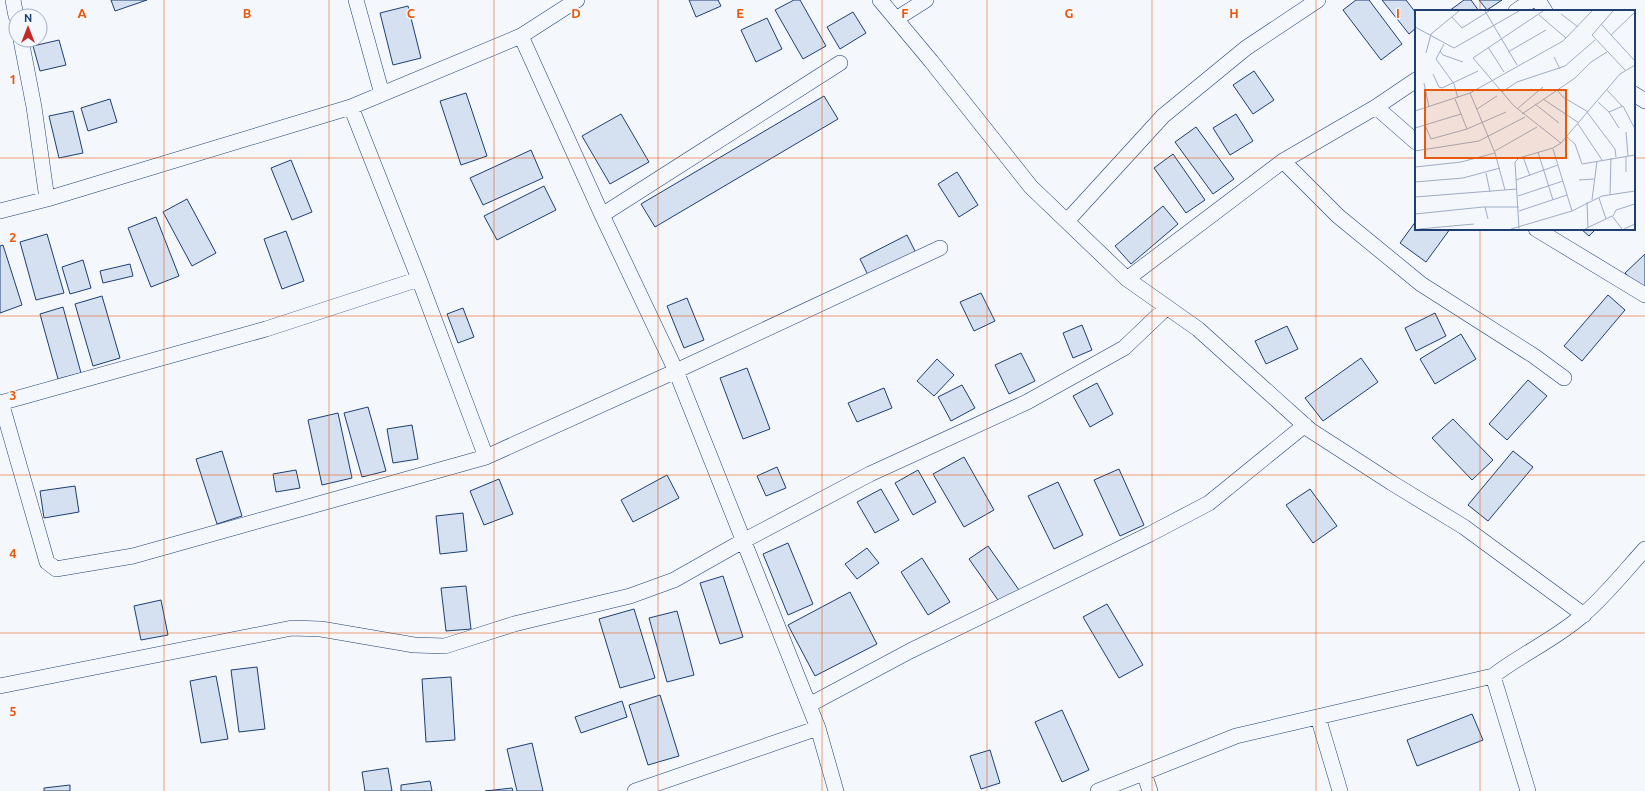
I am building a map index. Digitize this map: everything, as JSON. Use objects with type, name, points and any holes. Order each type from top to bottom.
[{"type":"street","points":[[356,0],[382,94]]},
{"type":"street","points":[[0,211],[47,199],[352,107],[521,36],[577,0]]},
{"type":"street","points":[[880,0],[1031,188],[1127,279],[1198,329],[1305,425],[1392,483],[1464,527],[1584,615]]},
{"type":"street","points":[[896,19],[926,0]]},
{"type":"street","points":[[1067,221],[1163,116],[1246,48],[1318,0]]},
{"type":"street","points":[[1517,10],[1532,0]]},
{"type":"street","points":[[1538,0],[1544,10]]},
{"type":"street","points":[[521,36],[602,215],[676,371],[818,728],[836,791]]},
{"type":"street","points":[[23,48],[34,107],[47,199]]},
{"type":"street","points":[[602,215],[840,63]]},
{"type":"street","points":[[1127,279],[1283,161],[1376,107],[1415,81]]},
{"type":"street","points":[[1635,95],[1645,102]]},
{"type":"street","points":[[352,107],[486,457]]},
{"type":"street","points":[[1376,107],[1415,141]]},
{"type":"street","points":[[1283,161],[1338,216],[1421,284],[1534,356],[1564,378]]},
{"type":"street","points":[[1538,230],[1645,295]]},
{"type":"street","points":[[419,279],[266,329],[1,402],[40,542],[47,562],[56,569],[133,556],[486,457],[676,371],[940,248]]},
{"type":"street","points":[[0,686],[292,628],[321,629],[414,645],[445,646],[514,624],[637,593],[674,580],[743,540],[870,474],[1027,402],[1124,348],[1167,307]]},
{"type":"street","points":[[809,705],[910,651],[1150,534],[1209,503],[1305,425]]},
{"type":"street","points":[[1098,791],[1236,736],[1492,676],[1509,663],[1552,638],[1584,615],[1645,549]]},
{"type":"street","points":[[1492,676],[1528,791]]},
{"type":"street","points":[[1318,716],[1340,791]]},
{"type":"street","points":[[635,791],[818,728]]},
{"type":"street","points":[[1144,773],[1150,791]]},
{"type":"building","points":[[111,0],[147,0],[115,11]]},
{"type":"building","points":[[689,0],[718,0],[721,6],[696,17]]},
{"type":"building","points":[[794,0],[800,0],[826,46],[803,59],[775,10]]},
{"type":"building","points":[[1356,0],[1369,0],[1402,44],[1381,60],[1343,10]]},
{"type":"building","points":[[1382,0],[1406,0],[1415,12],[1415,29],[1409,34]]},
{"type":"building","points":[[1464,0],[1471,0],[1478,10],[1450,10]]},
{"type":"building","points":[[1479,0],[1502,0],[1487,10]]},
{"type":"building","points":[[408,6],[421,58],[393,65],[380,13]]},
{"type":"building","points":[[853,12],[866,33],[840,49],[827,27]]},
{"type":"building","points":[[767,18],[782,49],[756,62],[741,30]]},
{"type":"building","points":[[59,40],[66,65],[40,71],[34,48],[48,48],[48,43]]},
{"type":"building","points":[[1254,71],[1274,100],[1253,114],[1233,85]]},
{"type":"building","points":[[466,93],[487,156],[461,165],[440,101]]},
{"type":"building","points":[[824,96],[838,119],[655,227],[641,204]]},
{"type":"building","points":[[110,99],[117,122],[88,131],[81,108]]},
{"type":"building","points":[[73,111],[83,153],[59,158],[49,116]]},
{"type":"building","points":[[621,114],[649,162],[610,184],[582,136]]},
{"type":"building","points":[[1236,114],[1253,141],[1230,155],[1213,128]]},
{"type":"building","points":[[1196,127],[1234,179],[1213,194],[1175,142]]},
{"type":"building","points":[[531,150],[543,178],[483,205],[470,178]]},
{"type":"building","points":[[1173,154],[1205,200],[1186,213],[1154,168]]},
{"type":"building","points":[[291,160],[312,212],[292,220],[271,168]]},
{"type":"building","points":[[957,172],[978,205],[959,217],[938,184]]},
{"type":"building","points":[[544,186],[556,210],[497,240],[484,216]]},
{"type":"building","points":[[187,199],[216,253],[192,266],[163,212]]},
{"type":"building","points":[[1163,206],[1178,224],[1131,264],[1115,246]]},
{"type":"building","points":[[156,217],[179,276],[151,287],[128,228]]},
{"type":"building","points":[[1415,222],[1415,230],[1449,230],[1426,262],[1400,243]]},
{"type":"building","points":[[1582,230],[1595,230],[1589,236]]},
{"type":"building","points":[[286,231],[304,281],[282,289],[264,239]]},
{"type":"building","points":[[47,234],[64,293],[36,300],[20,242]]},
{"type":"building","points":[[907,235],[916,253],[869,277],[860,259]]},
{"type":"building","points":[[3,245],[22,305],[0,313],[0,246]]},
{"type":"building","points":[[1645,254],[1645,292],[1625,273]]},
{"type":"building","points":[[83,260],[91,288],[70,294],[62,267]]},
{"type":"building","points":[[130,264],[133,276],[103,283],[100,271]]},
{"type":"building","points":[[981,293],[995,321],[974,331],[960,302]]},
{"type":"building","points":[[1608,295],[1625,310],[1582,361],[1564,346]]},
{"type":"building","points":[[102,296],[120,358],[93,366],[75,304]]},
{"type":"building","points":[[687,298],[704,340],[684,348],[667,306]]},
{"type":"building","points":[[63,307],[81,373],[58,379],[40,314]]},
{"type":"building","points":[[463,308],[474,337],[458,343],[447,314]]},
{"type":"building","points":[[1435,313],[1446,336],[1416,351],[1405,328]]},
{"type":"building","points":[[1082,325],[1092,350],[1073,358],[1063,333]]},
{"type":"building","points":[[1287,326],[1298,349],[1266,364],[1255,341]]},
{"type":"building","points":[[1461,334],[1476,359],[1435,384],[1420,359]]},
{"type":"building","points":[[1021,353],[1035,381],[1009,394],[995,365]]},
{"type":"building","points":[[1361,358],[1378,382],[1323,421],[1305,398]]},
{"type":"building","points":[[937,359],[954,375],[934,396],[917,381]]},
{"type":"building","points":[[747,368],[770,429],[743,439],[720,378]]},
{"type":"building","points":[[1528,380],[1547,396],[1507,440],[1489,424]]},
{"type":"building","points":[[1097,383],[1113,414],[1090,427],[1073,396]]},
{"type":"building","points":[[962,385],[975,408],[951,421],[938,397]]},
{"type":"building","points":[[884,388],[892,408],[857,422],[848,403]]},
{"type":"building","points":[[368,407],[386,471],[362,477],[344,413]]},
{"type":"building","points":[[338,413],[352,478],[322,485],[308,420]]},
{"type":"building","points":[[1453,419],[1493,460],[1472,480],[1432,438]]},
{"type":"building","points":[[412,425],[418,459],[393,463],[387,429]]},
{"type":"building","points":[[222,451],[242,516],[217,524],[196,459]]},
{"type":"building","points":[[1513,451],[1533,467],[1488,521],[1468,505]]},
{"type":"building","points":[[964,457],[994,510],[964,527],[933,474]]},
{"type":"building","points":[[777,467],[786,488],[766,496],[757,476]]},
{"type":"building","points":[[1119,469],[1144,525],[1120,536],[1094,480]]},
{"type":"building","points":[[296,470],[300,488],[276,492],[273,474]]},
{"type":"building","points":[[918,470],[936,502],[913,515],[895,483]]},
{"type":"building","points":[[667,475],[679,498],[633,522],[621,500]]},
{"type":"building","points":[[499,479],[513,514],[484,525],[470,491]]},
{"type":"building","points":[[1058,482],[1083,535],[1054,549],[1028,496]]},
{"type":"building","points":[[75,486],[79,512],[44,518],[40,491]]},
{"type":"building","points":[[881,489],[899,520],[875,533],[857,502]]},
{"type":"building","points":[[1310,489],[1337,526],[1313,543],[1286,505]]},
{"type":"building","points":[[463,513],[467,551],[440,554],[436,516]]},
{"type":"building","points":[[788,543],[813,604],[788,615],[763,554]]},
{"type":"building","points":[[988,546],[1019,590],[1000,603],[969,559]]},
{"type":"building","points":[[867,548],[879,563],[857,579],[845,564]]},
{"type":"building","points":[[922,558],[950,602],[928,615],[901,572]]},
{"type":"building","points":[[723,576],[743,637],[720,644],[700,583]]},
{"type":"building","points":[[466,586],[471,629],[446,631],[441,588]]},
{"type":"building","points":[[850,592],[877,644],[815,676],[788,625]]},
{"type":"building","points":[[161,600],[168,635],[141,640],[134,606]]},
{"type":"building","points":[[1107,604],[1143,665],[1119,678],[1083,617]]},
{"type":"building","points":[[634,609],[655,678],[620,688],[599,619]]},
{"type":"building","points":[[677,611],[694,675],[667,682],[649,618]]},
{"type":"building","points":[[257,667],[265,729],[239,732],[231,670]]},
{"type":"building","points":[[216,676],[228,739],[201,743],[190,681]]},
{"type":"building","points":[[451,677],[455,740],[426,742],[422,679]]},
{"type":"building","points":[[660,695],[679,756],[648,765],[629,705]]},
{"type":"building","points":[[622,701],[627,717],[581,733],[575,717]]},
{"type":"building","points":[[1062,710],[1089,770],[1062,782],[1035,722]]},
{"type":"building","points":[[1472,714],[1483,740],[1417,766],[1407,740]]},
{"type":"building","points":[[532,743],[543,791],[517,791],[507,749]]},
{"type":"building","points":[[990,750],[1000,783],[981,789],[970,756]]},
{"type":"building","points":[[388,768],[392,791],[365,791],[362,772]]},
{"type":"building","points":[[430,781],[432,791],[401,791],[401,785]]},
{"type":"building","points":[[70,785],[70,791],[44,791],[44,788]]},
{"type":"building","points":[[512,788],[513,791],[485,791]]}]
